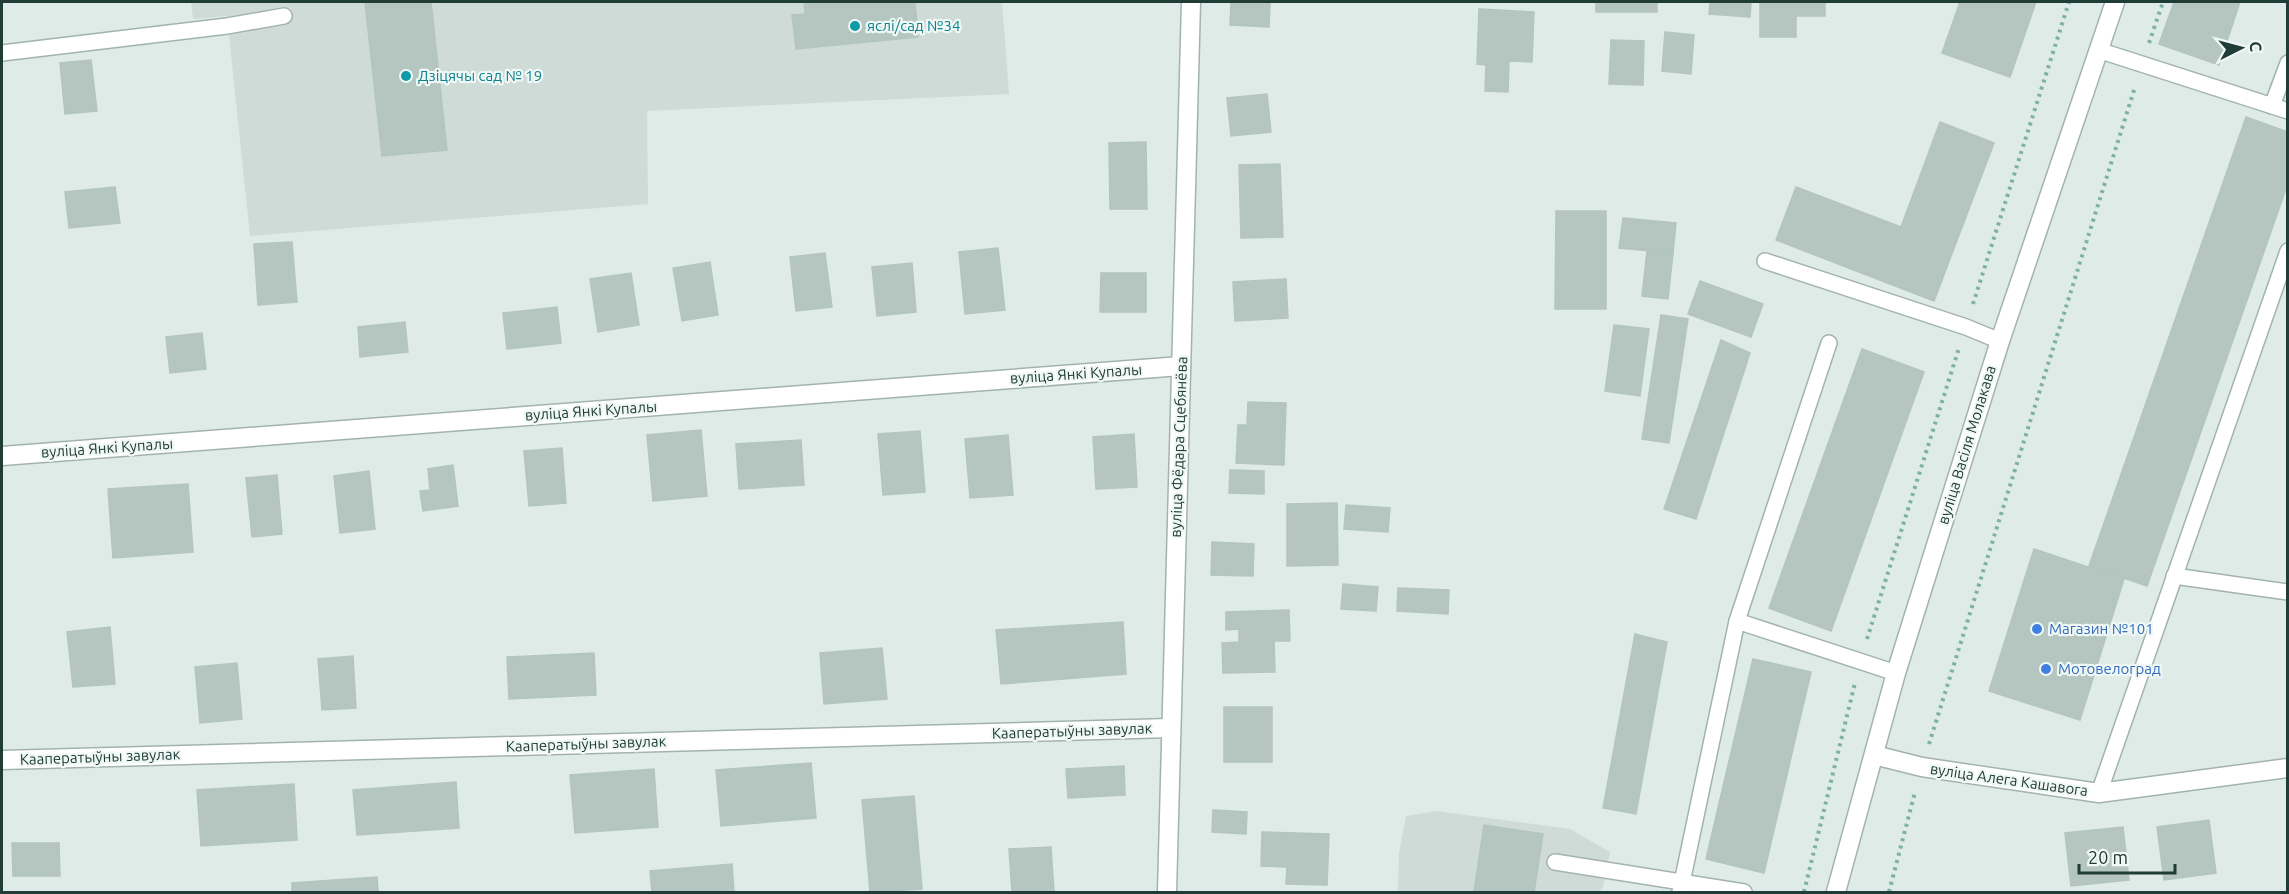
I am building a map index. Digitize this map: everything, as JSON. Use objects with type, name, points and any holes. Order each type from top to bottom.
[{"type":"street","name":"вуліца Фёдара Сцебянёва","points":[[1167,892],[1191,2]]},
{"type":"street","name":"вуліца Васіля Молакава","points":[[1836,892],[1896,673],[2000,341],[2115,2]]},
{"type":"street","name":"вуліца Янкі Купалы","points":[[2,456],[1182,366]]},
{"type":"street","name":"Кааператыўны завулак","points":[[2,760],[1170,728]]},
{"type":"street","name":"вуліца Алега Кашавога","points":[[1874,755],[1922,767],[2099,793],[2288,768]]},
{"type":"lane","points":[[2,53],[228,27],[284,16]]},
{"type":"lane","points":[[2098,50],[2288,111]]},
{"type":"lane","points":[[2272,106],[2288,63]]},
{"type":"lane","points":[[2099,793],[2288,251]]},
{"type":"lane","points":[[1765,261],[1966,327],[2000,341]]},
{"type":"lane","points":[[1681,887],[1737,621],[1829,343]]},
{"type":"lane","points":[[2174,576],[2288,592]]},
{"type":"lane","points":[[1737,621],[1896,673]]},
{"type":"lane","points":[[1555,861],[1681,887],[1744,892]]},
{"type":"path","points":[[1803,892],[1860,662],[2069,2]]},
{"type":"path","points":[[1889,892],[1922,767],[2163,2]]},
{"type":"shaded area","points":[[191,2],[1002,2],[1009,94],[647,111],[648,204],[250,236],[227,16],[193,19]]},
{"type":"shaded area","points":[[1436,811],[1570,829],[1610,852],[1603,888],[1598,892],[1398,892],[1399,853],[1406,816]]},
{"type":"building","name":"Дзіцячы сад № 19","points":[[365,2],[431,2],[447,150],[382,156]]},
{"type":"building","name":"яслі/сад №34","points":[[804,2],[915,2],[918,37],[796,49],[792,15],[805,14]]},
{"type":"building","points":[[1231,2],[1270,2],[1269,27],[1230,25]]},
{"type":"building","points":[[1596,2],[1657,2],[1657,12],[1596,12]]},
{"type":"building","points":[[1710,2],[1751,2],[1750,17],[1709,14]]},
{"type":"building","points":[[1760,2],[1825,2],[1825,16],[1796,16],[1796,37],[1760,37]]},
{"type":"building","points":[[1960,2],[2036,2],[2010,77],[1942,53]]},
{"type":"building","points":[[2174,2],[2240,2],[2219,65],[2159,44]]},
{"type":"building","points":[[1479,9],[1534,12],[1532,62],[1509,61],[1508,92],[1485,91],[1486,65],[1477,64]]},
{"type":"building","points":[[1665,32],[1694,35],[1691,74],[1662,71]]},
{"type":"building","points":[[1611,40],[1644,41],[1643,85],[1609,84]]},
{"type":"building","points":[[91,60],[97,111],[65,114],[60,63]]},
{"type":"building","points":[[1267,94],[1271,132],[1231,136],[1227,98]]},
{"type":"building","points":[[2246,117],[2288,132],[2288,183],[2147,586],[2089,566]]},
{"type":"building","points":[[1940,122],[1994,143],[1934,301],[1776,240],[1796,187],[1901,227]]},
{"type":"building","points":[[1146,142],[1147,209],[1110,209],[1109,143]]},
{"type":"building","points":[[1280,164],[1283,237],[1241,238],[1239,165]]},
{"type":"building","points":[[115,187],[120,223],[69,228],[65,192]]},
{"type":"building","points":[[1556,211],[1606,211],[1606,309],[1555,309]]},
{"type":"building","points":[[1623,218],[1676,223],[1673,253],[1619,248]]},
{"type":"building","points":[[292,242],[297,302],[258,305],[254,244]]},
{"type":"building","points":[[998,248],[1005,310],[965,314],[959,252]]},
{"type":"building","points":[[1647,251],[1673,253],[1668,299],[1642,296]]},
{"type":"building","points":[[825,253],[832,307],[796,311],[790,257]]},
{"type":"building","points":[[710,262],[718,315],[682,321],[673,268]]},
{"type":"building","points":[[912,263],[916,312],[877,316],[872,267]]},
{"type":"building","points":[[631,273],[639,325],[598,332],[590,279]]},
{"type":"building","points":[[1101,273],[1146,273],[1146,312],[1100,312]]},
{"type":"building","points":[[1286,279],[1288,318],[1235,321],[1233,282]]},
{"type":"building","points":[[1700,281],[1763,304],[1751,337],[1688,314]]},
{"type":"building","points":[[557,307],[561,343],[507,349],[503,313]]},
{"type":"building","points":[[1661,315],[1688,319],[1669,443],[1642,439]]},
{"type":"building","points":[[405,322],[408,352],[360,357],[358,327]]},
{"type":"building","points":[[1614,325],[1649,329],[1640,396],[1605,391]]},
{"type":"building","points":[[202,333],[206,369],[170,373],[166,337]]},
{"type":"building","points":[[1721,340],[1750,353],[1696,519],[1664,509]]},
{"type":"building","points":[[1862,349],[1924,372],[1831,631],[1769,608]]},
{"type":"building","points":[[1248,402],[1286,403],[1284,465],[1236,463],[1238,425],[1247,425]]},
{"type":"building","points":[[701,430],[707,496],[653,501],[647,435]]},
{"type":"building","points":[[920,431],[925,492],[883,495],[878,434]]},
{"type":"building","points":[[1134,434],[1137,487],[1096,489],[1093,437]]},
{"type":"building","points":[[1008,435],[1013,495],[970,498],[965,439]]},
{"type":"building","points":[[801,440],[804,485],[739,489],[736,444]]},
{"type":"building","points":[[562,448],[566,503],[529,506],[524,451]]},
{"type":"building","points":[[453,465],[458,506],[423,511],[420,491],[430,490],[428,469]]},
{"type":"building","points":[[1230,470],[1264,471],[1264,494],[1229,493]]},
{"type":"building","points":[[369,471],[375,529],[340,533],[334,476]]},
{"type":"building","points":[[277,475],[282,534],[252,537],[246,478]]},
{"type":"building","points":[[188,484],[193,552],[113,558],[108,489]]},
{"type":"building","points":[[1337,503],[1338,565],[1287,566],[1287,504]]},
{"type":"building","points":[[1346,505],[1390,508],[1388,532],[1344,529]]},
{"type":"building","points":[[1212,542],[1254,544],[1253,576],[1211,575]]},
{"type":"building","points":[[2034,549],[2124,579],[2080,720],[1989,691]]},
{"type":"building","points":[[1343,584],[1378,587],[1376,611],[1341,609]]},
{"type":"building","points":[[1398,588],[1449,590],[1448,614],[1397,611]]},
{"type":"building","points":[[1289,610],[1290,641],[1274,641],[1275,672],[1223,673],[1222,643],[1239,642],[1239,629],[1226,630],[1226,612]]},
{"type":"building","points":[[1123,622],[1126,674],[1001,684],[996,630]]},
{"type":"building","points":[[110,627],[115,684],[73,687],[67,632]]},
{"type":"building","points":[[1635,634],[1667,642],[1636,814],[1603,808]]},
{"type":"building","points":[[882,648],[887,699],[824,704],[820,653]]},
{"type":"building","points":[[594,653],[596,695],[509,699],[507,657]]},
{"type":"building","points":[[353,656],[356,708],[322,710],[318,659]]},
{"type":"building","points":[[1753,659],[1811,672],[1764,873],[1706,859]]},
{"type":"building","points":[[237,663],[242,719],[200,723],[195,667]]},
{"type":"building","points":[[1224,707],[1272,707],[1272,762],[1224,762]]},
{"type":"building","points":[[811,763],[816,818],[721,826],[716,770]]},
{"type":"building","points":[[1124,766],[1125,795],[1068,798],[1066,769]]},
{"type":"building","points":[[654,769],[658,827],[575,833],[570,775]]},
{"type":"building","points":[[456,782],[459,828],[357,835],[353,790]]},
{"type":"building","points":[[294,784],[297,840],[201,846],[197,790]]},
{"type":"building","points":[[914,796],[922,889],[870,892],[862,800]]},
{"type":"building","points":[[1213,810],[1247,812],[1246,834],[1212,832]]},
{"type":"building","points":[[2209,820],[2216,873],[2164,880],[2157,827]]},
{"type":"building","points":[[1484,825],[1543,834],[1534,892],[1474,892]]},
{"type":"building","points":[[2123,827],[2129,880],[2071,886],[2065,833]]},
{"type":"building","points":[[1262,832],[1329,834],[1327,885],[1286,884],[1287,867],[1261,866]]},
{"type":"building","points":[[12,843],[59,843],[60,876],[13,876]]},
{"type":"building","points":[[1051,847],[1054,892],[1012,892],[1009,849]]},
{"type":"building","points":[[732,864],[734,892],[652,892],[650,871]]},
{"type":"building","points":[[377,877],[378,892],[292,892],[292,883]]},
{"type":"place","name":"яслі/сад №34","points":[[855,26]]},
{"type":"place","name":"Дзіцячы сад № 19","points":[[406,76]]},
{"type":"place","name":"Магазин №101","points":[[2037,629]]},
{"type":"place","name":"Мотовелоград","points":[[2046,669]]}]
